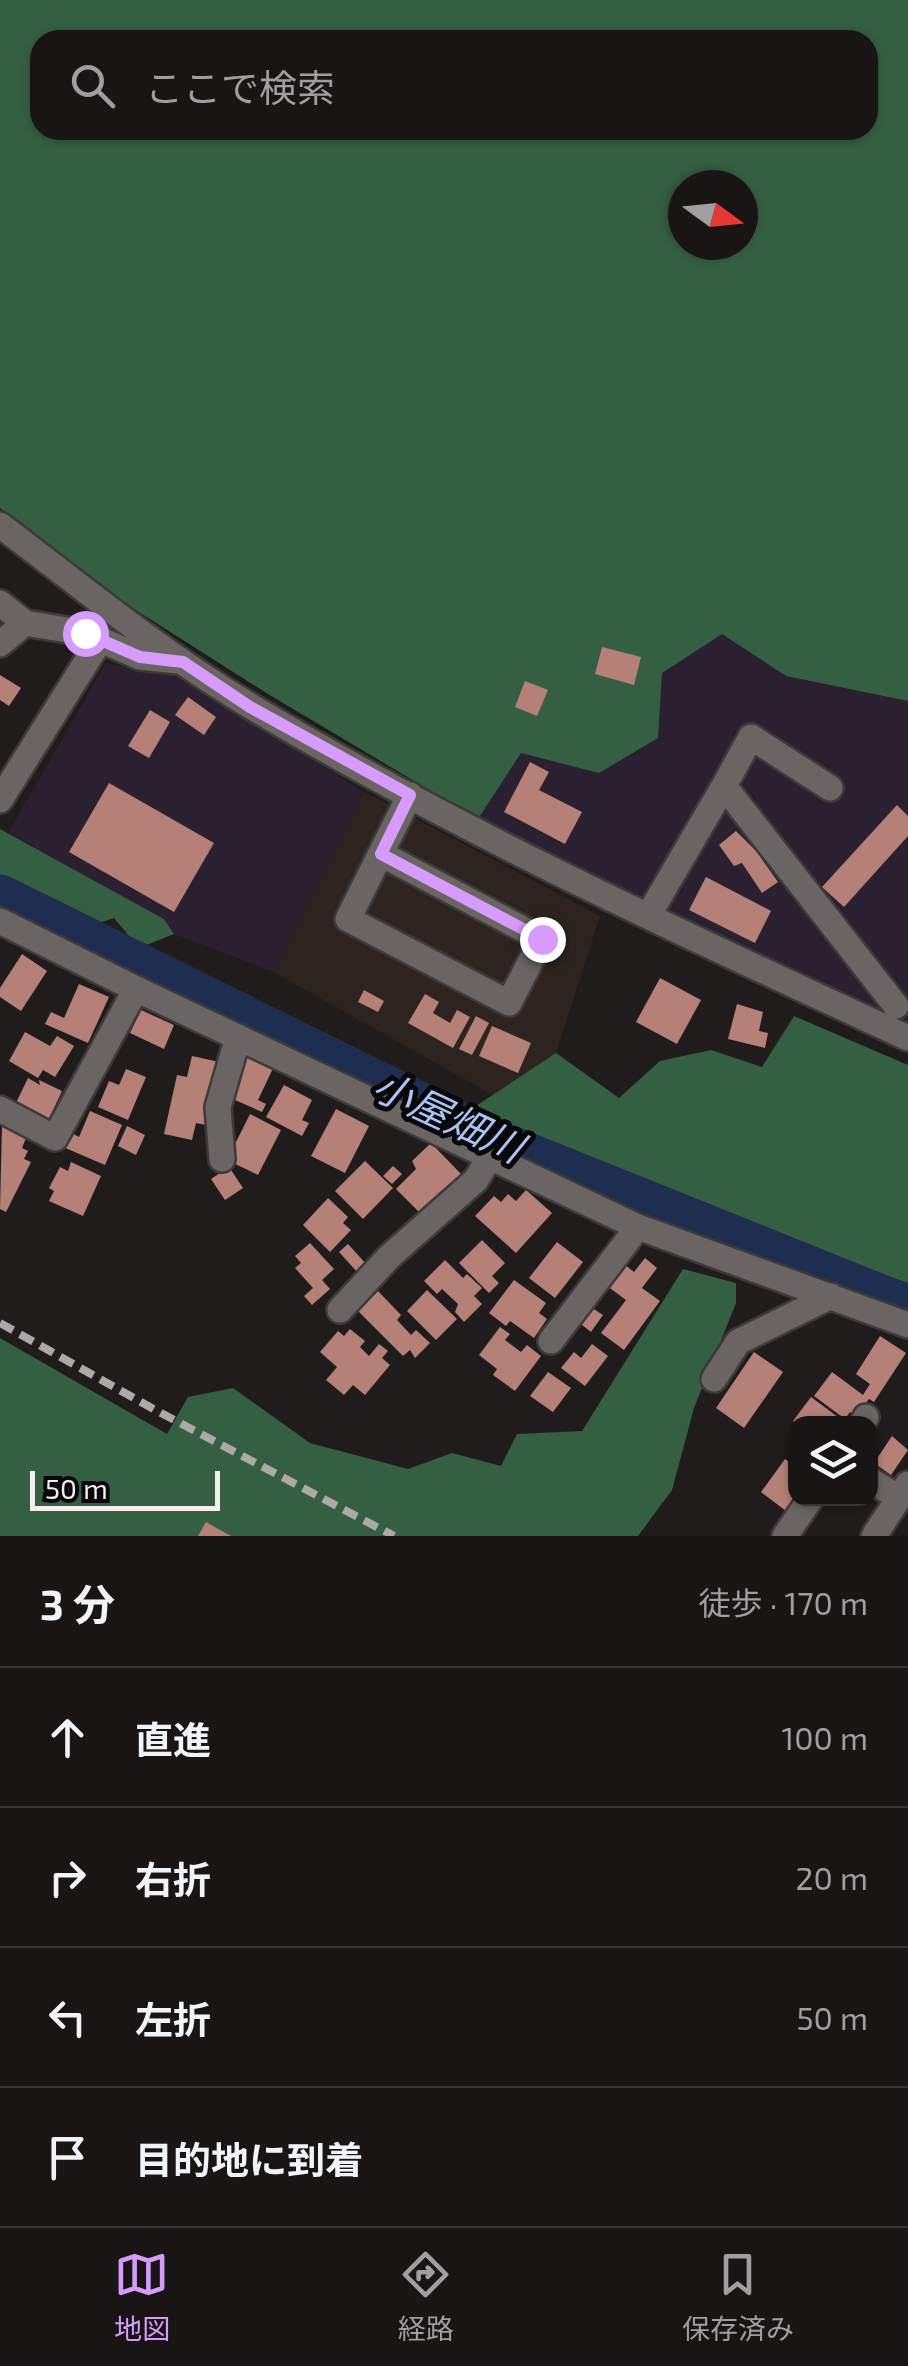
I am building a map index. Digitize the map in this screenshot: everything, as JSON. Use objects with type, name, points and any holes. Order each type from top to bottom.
[{"type":"street","points":[[0,525],[183,662],[250,707],[410,795],[648,916],[900,1014]]},
{"type":"street","points":[[0,603],[25,623],[85,633],[140,657],[183,662]]},
{"type":"street","points":[[0,644],[25,623]]},
{"type":"street","points":[[0,800],[100,640]]},
{"type":"street","points":[[648,916],[750,736],[830,788]]},
{"type":"street","points":[[724,786],[900,1014]]},
{"type":"street","points":[[381,854],[542,939],[509,1003],[348,919],[410,795]]},
{"type":"street","points":[[0,921],[638,1228],[908,1325]]},
{"type":"street","points":[[0,1109],[55,1138],[136,989]]},
{"type":"street","points":[[222,1160],[218,1107],[238,1036]]},
{"type":"street","points":[[340,1310],[389,1258],[476,1180],[490,1155]]},
{"type":"street","points":[[551,1340],[638,1228]]},
{"type":"street","points":[[714,1379],[738,1342],[831,1296]]},
{"type":"street","points":[[874,1536],[904,1491],[878,1483]]},
{"type":"street","points":[[785,1536],[806,1506]]},
{"type":"shaded area","points":[[722,633],[786,676],[908,701],[908,1027],[478,819],[521,753],[599,773],[662,673]]},
{"type":"shaded area","points":[[106,663],[178,677],[363,791],[272,971],[174,934],[164,919],[8,833]]},
{"type":"shaded area","points":[[363,791],[600,916],[556,1053],[493,1095],[272,971]]},
{"type":"green space","points":[[0,0],[908,0],[908,701],[786,676],[722,634],[662,673],[658,738],[599,773],[521,753],[478,819],[268,694],[109,593],[0,508]]},
{"type":"green space","points":[[0,829],[164,919],[174,934],[139,948],[114,918],[87,927],[0,887]]},
{"type":"green space","points":[[794,1016],[908,1065],[908,1283],[833,1257],[470,1110],[556,1053],[619,1098],[660,1061],[711,1050],[762,1067]]},
{"type":"green space","points":[[683,1269],[736,1283],[736,1303],[694,1408],[672,1490],[638,1536],[0,1536],[0,1338],[167,1434],[188,1397],[233,1388],[310,1443],[408,1469],[452,1453],[501,1466],[517,1434],[582,1431]]},
{"type":"building","points":[[602,647],[641,657],[634,685],[595,674]]},
{"type":"building","points":[[0,675],[21,688],[9,706],[0,700]]},
{"type":"building","points":[[525,681],[548,690],[537,716],[515,707]]},
{"type":"building","points":[[188,697],[216,717],[204,735],[175,715]]},
{"type":"building","points":[[150,710],[170,722],[149,758],[128,746]]},
{"type":"building","points":[[530,762],[549,772],[539,790],[582,812],[565,844],[504,812]]},
{"type":"building","points":[[109,783],[214,843],[174,912],[69,852]]},
{"type":"building","points":[[897,805],[908,816],[908,836],[844,907],[822,887]]},
{"type":"building","points":[[736,831],[778,882],[762,893],[742,863],[734,866],[719,845]]},
{"type":"building","points":[[706,877],[771,911],[755,943],[689,910]]},
{"type":"building","points":[[22,954],[47,971],[21,1011],[0,997],[0,988]]},
{"type":"building","points":[[660,978],[701,1000],[677,1044],[636,1022]]},
{"type":"building","points":[[79,984],[109,997],[88,1043],[45,1024],[51,1012],[64,1018]]},
{"type":"building","points":[[364,990],[384,1001],[378,1012],[358,1002]]},
{"type":"building","points":[[425,994],[439,1002],[433,1013],[450,1023],[457,1010],[470,1017],[453,1048],[408,1023]]},
{"type":"building","points":[[737,1004],[763,1012],[759,1031],[768,1033],[765,1048],[728,1039]]},
{"type":"building","points":[[141,1010],[174,1025],[164,1049],[130,1033]]},
{"type":"building","points":[[476,1016],[489,1023],[472,1055],[459,1049]]},
{"type":"building","points":[[492,1026],[531,1043],[518,1073],[479,1056]]},
{"type":"building","points":[[25,1032],[50,1046],[57,1036],[74,1046],[55,1077],[43,1070],[38,1078],[9,1061]]},
{"type":"building","points":[[246,1051],[275,1064],[258,1100],[266,1104],[262,1112],[226,1096]]},
{"type":"building","points":[[192,1056],[219,1062],[206,1125],[196,1123],[192,1140],[164,1134],[177,1075],[187,1077]]},
{"type":"building","points":[[126,1069],[146,1077],[128,1120],[98,1107],[109,1081],[119,1085]]},
{"type":"building","points":[[28,1078],[62,1091],[48,1121],[15,1105]]},
{"type":"building","points":[[284,1085],[312,1100],[302,1120],[309,1123],[302,1136],[266,1117]]},
{"type":"building","points":[[336,1109],[369,1126],[345,1173],[311,1156]]},
{"type":"building","points":[[90,1111],[122,1125],[105,1165],[63,1147],[70,1132],[79,1137]]},
{"type":"building","points":[[250,1114],[281,1130],[258,1175],[227,1160]]},
{"type":"building","points":[[2,1126],[26,1138],[22,1148],[28,1151],[24,1159],[31,1162],[6,1212],[0,1209]]},
{"type":"building","points":[[127,1126],[145,1135],[136,1155],[118,1146]]},
{"type":"building","points":[[431,1143],[462,1175],[422,1215],[396,1189],[416,1169],[412,1161]]},
{"type":"building","points":[[365,1161],[393,1188],[363,1219],[335,1191]]},
{"type":"building","points":[[71,1162],[101,1176],[83,1216],[49,1201],[54,1191],[49,1188],[60,1167],[68,1171]]},
{"type":"building","points":[[393,1166],[402,1174],[392,1184],[383,1176]]},
{"type":"building","points":[[229,1167],[243,1188],[225,1200],[211,1179]]},
{"type":"building","points":[[526,1190],[552,1213],[516,1253],[475,1216],[494,1196],[501,1202],[508,1194],[516,1201]]},
{"type":"building","points":[[328,1198],[348,1217],[343,1223],[351,1230],[330,1252],[303,1225]]},
{"type":"building","points":[[482,1240],[505,1263],[492,1276],[499,1283],[489,1293],[459,1263]]},
{"type":"building","points":[[557,1242],[583,1262],[555,1298],[529,1278]]},
{"type":"building","points":[[310,1243],[334,1269],[322,1280],[330,1289],[312,1305],[304,1296],[313,1288],[295,1268],[301,1263],[295,1256]]},
{"type":"building","points":[[348,1244],[368,1266],[359,1274],[339,1252]]},
{"type":"building","points":[[645,1258],[657,1268],[642,1288],[660,1301],[624,1350],[601,1333],[626,1300],[607,1286],[624,1264],[634,1272]]},
{"type":"building","points":[[445,1260],[463,1278],[467,1274],[482,1288],[474,1296],[482,1304],[464,1322],[455,1312],[458,1304],[442,1289],[437,1294],[424,1281]]},
{"type":"building","points":[[514,1280],[546,1303],[539,1313],[547,1319],[534,1338],[510,1321],[506,1326],[489,1313]]},
{"type":"building","points":[[427,1290],[457,1319],[436,1340],[407,1311]]},
{"type":"building","points":[[378,1291],[401,1315],[397,1320],[411,1335],[416,1330],[430,1343],[415,1358],[410,1350],[403,1356],[358,1311]]},
{"type":"building","points":[[588,1305],[603,1315],[591,1332],[577,1321]]},
{"type":"building","points":[[500,1327],[510,1334],[505,1340],[521,1352],[527,1345],[541,1356],[515,1391],[493,1375],[497,1369],[479,1355]]},
{"type":"building","points":[[350,1329],[365,1341],[360,1347],[369,1356],[379,1344],[388,1351],[382,1358],[390,1365],[365,1395],[353,1385],[344,1395],[326,1380],[337,1367],[320,1352],[338,1331],[344,1336]]},
{"type":"building","points":[[880,1336],[906,1353],[874,1402],[869,1399],[855,1416],[850,1412],[841,1416],[814,1396],[832,1372],[863,1395],[870,1384],[856,1374]]},
{"type":"building","points":[[592,1344],[608,1356],[585,1386],[561,1368],[574,1352],[581,1358]]},
{"type":"building","points":[[754,1352],[783,1372],[744,1428],[716,1408]]},
{"type":"building","points":[[548,1372],[571,1388],[553,1412],[530,1396]]},
{"type":"building","points":[[811,1397],[837,1416],[797,1416]]},
{"type":"building","points":[[892,1436],[908,1450],[891,1475],[878,1466],[878,1457]]},
{"type":"building","points":[[785,1459],[788,1461],[790,1506],[786,1511],[761,1492]]},
{"type":"building","points":[[206,1522],[231,1536],[198,1536]]},
{"type":"waterway","name":"小屋畑川","points":[[0,897],[500,1144],[908,1308]]},
{"type":"railway","points":[[0,1323],[394,1536]]},
{"type":"route","points":[[85,633],[140,657],[183,662],[250,707],[410,795],[381,854],[542,939]]}]
